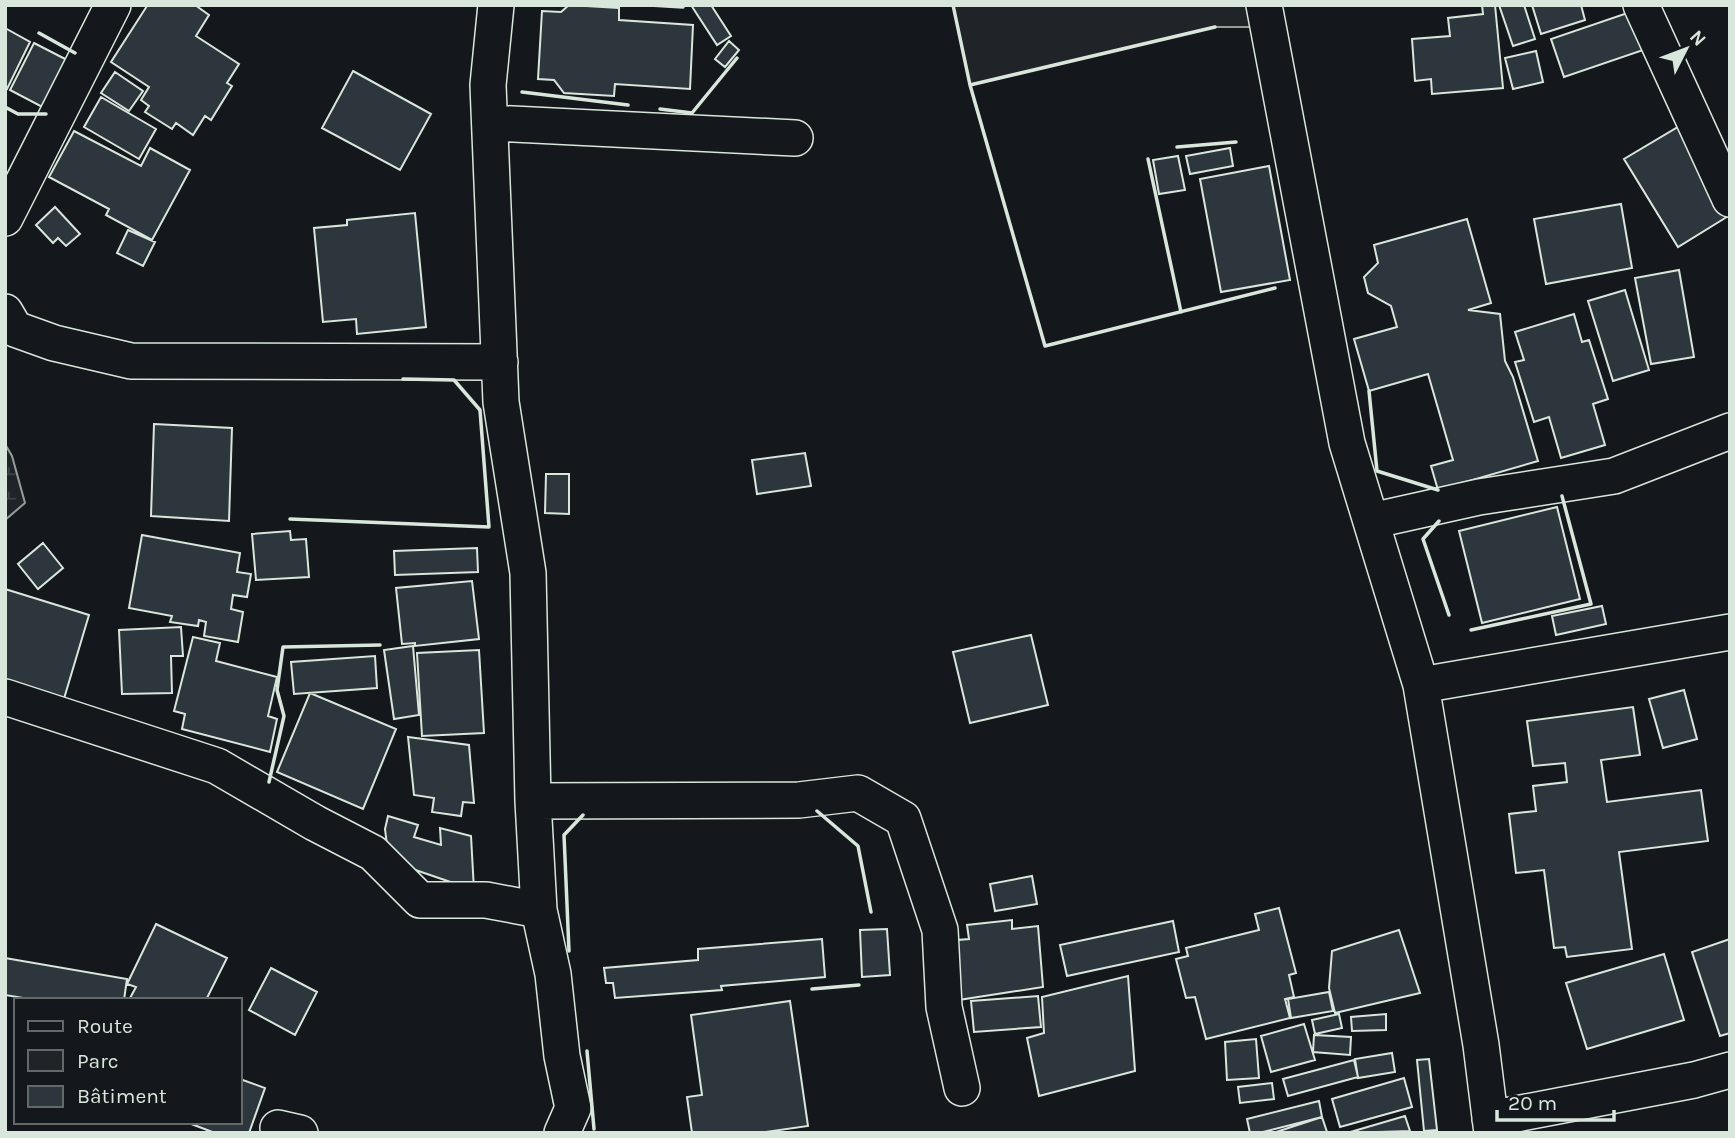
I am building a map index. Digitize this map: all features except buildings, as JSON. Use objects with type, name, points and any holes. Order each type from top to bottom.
[{"type":"street","points":[[5,218],[113,5]]},
{"type":"street","points":[[496,5],[488,85],[501,402],[528,573],[533,802],[539,910],[553,974],[570,1124]]},
{"type":"street","points":[[1264,5],[1346,443],[1421,685],[1481,1045],[1491,1126],[1730,1070]]},
{"type":"street","points":[[1641,5],[1730,199]]},
{"type":"street","points":[[491,123],[795,138]]},
{"type":"street","points":[[5,312],[15,329],[54,343],[131,361],[500,362]]},
{"type":"street","points":[[1371,521],[1479,497],[1615,476],[1730,431]]},
{"type":"street","points":[[1421,685],[1730,632]]},
{"type":"street","points":[[5,697],[217,766],[373,853],[420,900],[486,900],[539,910]]},
{"type":"street","points":[[533,802],[799,800],[858,793],[903,819],[940,930],[944,1007],[962,1088]]},
{"type":"green space","points":[[953,5],[1264,5],[1268,27],[1215,27],[970,85]]},
{"type":"green space","points":[[5,444],[12,456],[25,503],[5,520]]},
{"type":"wall","points":[[650,5],[683,7]]},
{"type":"wall","points":[[953,5],[970,85],[1045,346],[1275,288]]},
{"type":"wall","points":[[970,85],[1215,27]]},
{"type":"wall","points":[[39,33],[75,53]]},
{"type":"wall","points":[[660,109],[692,113],[737,58]]},
{"type":"wall","points":[[522,92],[628,105]]},
{"type":"wall","points":[[5,107],[18,114],[46,114]]},
{"type":"wall","points":[[1177,147],[1236,142]]},
{"type":"wall","points":[[1148,159],[1181,312]]},
{"type":"wall","points":[[290,519],[489,527],[480,410],[454,380],[403,379]]},
{"type":"wall","points":[[1369,391],[1377,471],[1438,490]]},
{"type":"wall","points":[[1471,630],[1591,604],[1562,496]]},
{"type":"wall","points":[[1439,521],[1423,539],[1449,615]]},
{"type":"wall","points":[[269,782],[284,716],[277,690],[283,647],[380,645]]},
{"type":"wall","points":[[817,811],[858,846],[871,912]]},
{"type":"wall","points":[[569,951],[564,835],[583,815]]},
{"type":"wall","points":[[812,989],[859,985]]},
{"type":"wall","points":[[587,1051],[594,1129]]}]
